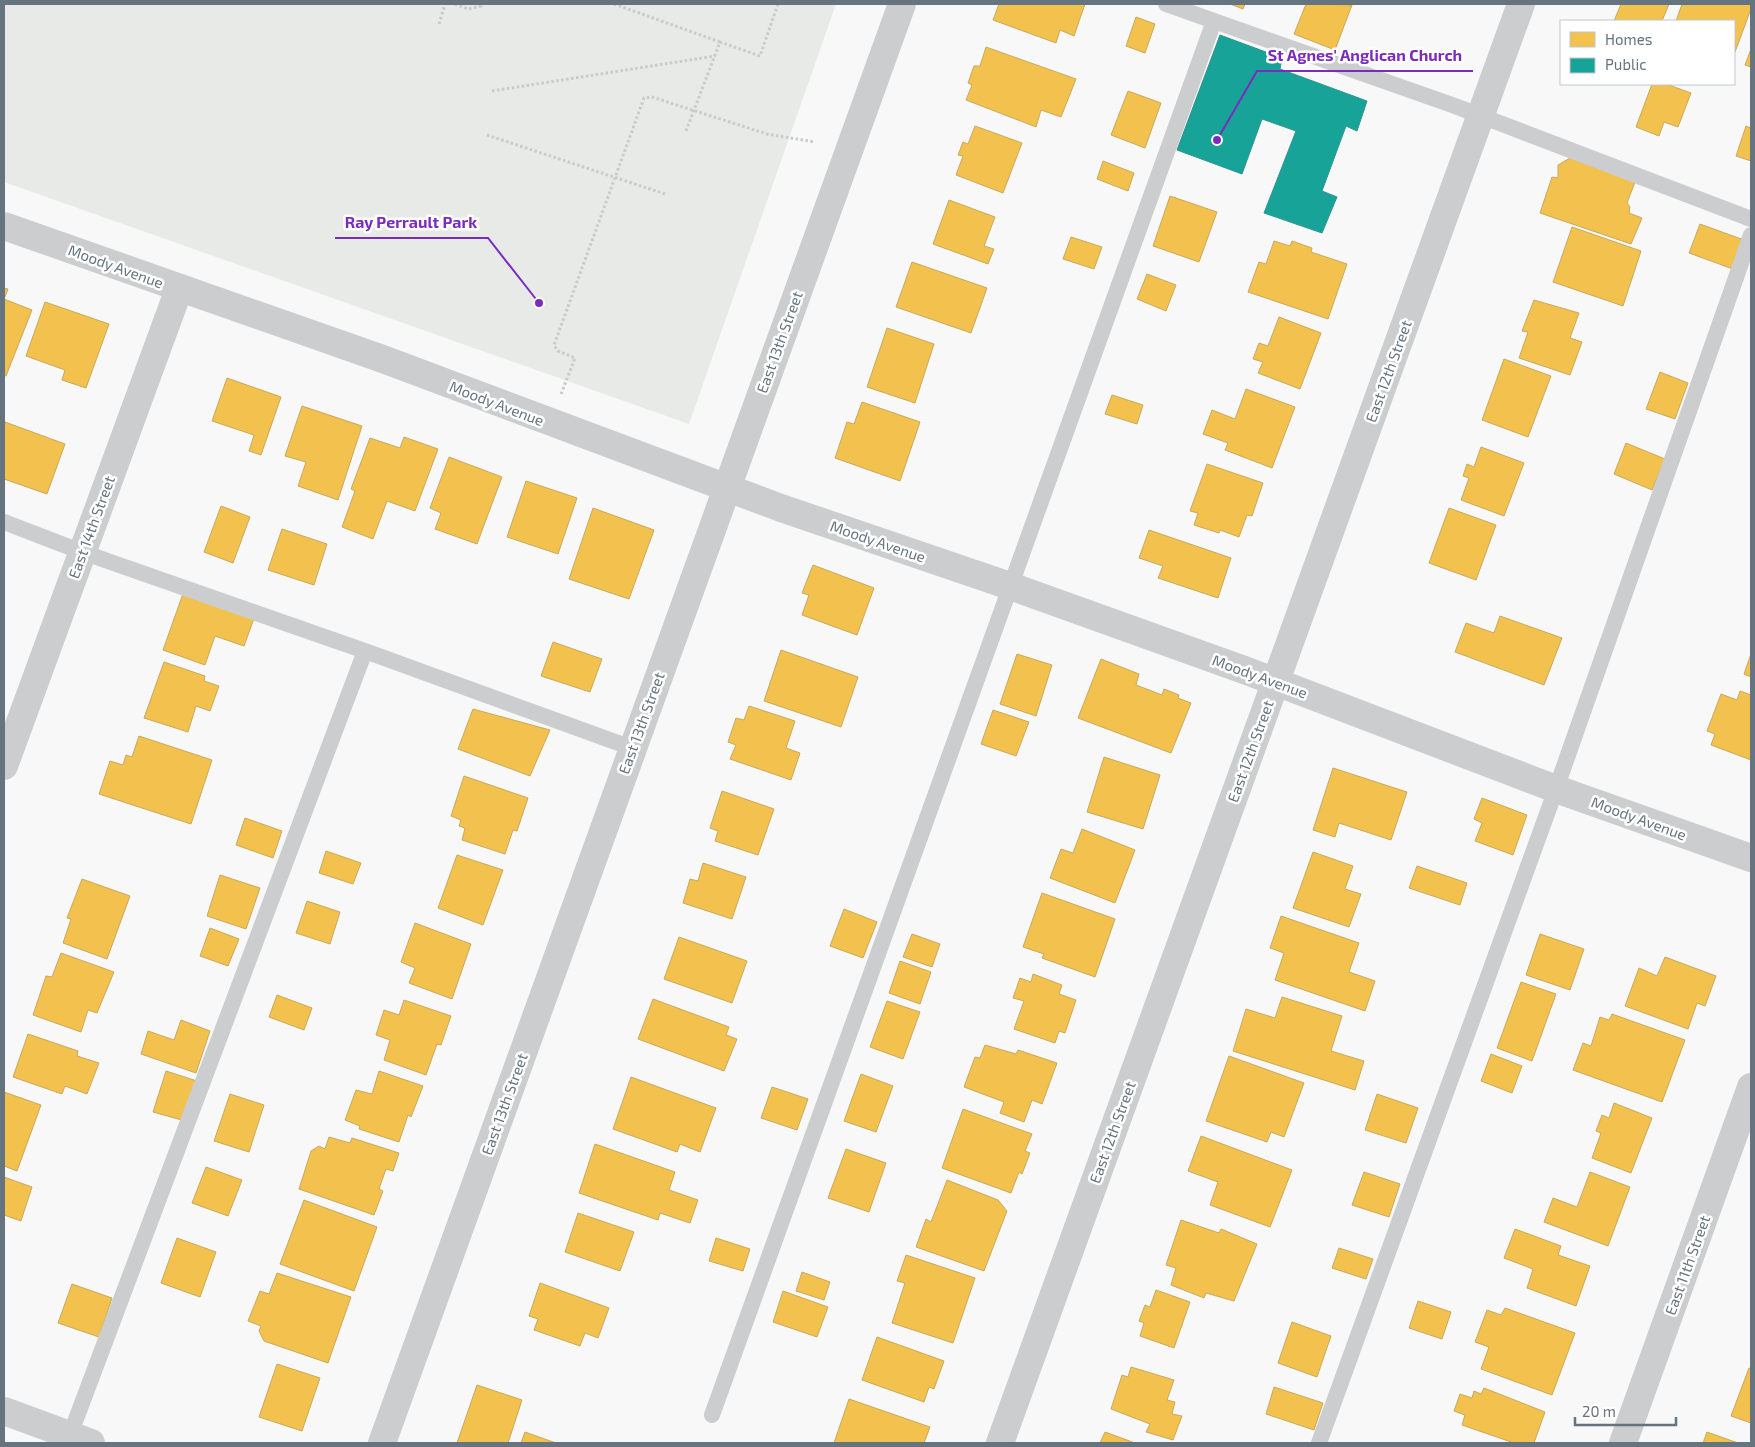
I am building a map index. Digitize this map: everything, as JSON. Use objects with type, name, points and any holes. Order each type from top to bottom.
[{"type":"street","name":"East 13th Street","points":[[382,1443],[902,4]]},
{"type":"street","name":"East 12th Street","points":[[1000,1443],[1522,4]]},
{"type":"street","name":"Moody Avenue","points":[[4,226],[380,358],[727,488],[1010,586],[1275,682],[1556,789],[1751,858]]},
{"type":"street","name":"East 14th Street","points":[[4,766],[179,289]]},
{"type":"street","name":"East 11th Street","points":[[1623,1443],[1751,1087]]},
{"type":"street","points":[[4,1411],[76,1441]]},
{"type":"lane","points":[[1166,4],[1481,116],[1751,219]]},
{"type":"lane","points":[[712,1415],[1214,21]]},
{"type":"lane","points":[[1319,1443],[1556,789],[1751,235]]},
{"type":"lane","points":[[4,522],[82,552],[365,651],[632,748]]},
{"type":"lane","points":[[76,1441],[365,651]]},
{"type":"path","points":[[439,24],[445,4]]},
{"type":"path","points":[[455,4],[468,9],[480,6],[481,4]]},
{"type":"path","points":[[614,4],[760,56],[778,4]]},
{"type":"path","points":[[686,131],[720,42]]},
{"type":"path","points":[[492,91],[715,56]]},
{"type":"path","points":[[560,399],[575,358],[558,351],[554,346],[644,98],[652,97],[693,112],[767,134],[815,142]]},
{"type":"path","points":[[487,135],[664,194]]},
{"type":"shaded area","points":[[4,4],[836,4],[689,424],[4,182]]},
{"type":"building: Homes","points":[[999,4],[1085,4],[1074,36],[1060,30],[1056,43],[993,20]]},
{"type":"building: Homes","points":[[1230,4],[1245,4],[1243,9]]},
{"type":"building: Homes","points":[[1306,4],[1352,5],[1335,50],[1294,34]]},
{"type":"building: Homes","points":[[1621,4],[1669,4],[1662,20],[1614,20]]},
{"type":"building: Homes","points":[[1682,4],[1751,4],[1751,9],[1735,52],[1735,20],[1676,20]]},
{"type":"building: Homes","points":[[1136,17],[1155,24],[1145,53],[1126,46]]},
{"type":"building: Homes","points":[[986,47],[1076,79],[1061,117],[1041,110],[1036,127],[966,100],[972,85],[968,83],[974,66],[980,66]]},
{"type":"building: Homes","points":[[1751,49],[1751,67],[1745,65]]},
{"type":"building: Homes","points":[[1652,85],[1669,85],[1691,93],[1678,127],[1664,122],[1659,136],[1636,127]]},
{"type":"building: Homes","points":[[1128,91],[1161,103],[1145,148],[1111,135]]},
{"type":"building: Homes","points":[[975,126],[1022,143],[1003,193],[956,175],[963,156],[958,155],[963,142],[968,144]]},
{"type":"building: Homes","points":[[1746,126],[1751,128],[1751,161],[1736,156]]},
{"type":"building: Homes","points":[[1570,158],[1635,182],[1627,203],[1630,207],[1629,213],[1642,218],[1631,244],[1540,213],[1552,177],[1558,178],[1558,165]]},
{"type":"building: Homes","points":[[1103,161],[1134,173],[1128,191],[1097,179]]},
{"type":"building: Homes","points":[[1170,196],[1217,212],[1199,262],[1153,246]]},
{"type":"building: Homes","points":[[949,200],[995,217],[984,246],[994,249],[988,264],[933,244]]},
{"type":"building: Homes","points":[[1700,224],[1744,240],[1733,269],[1689,253]]},
{"type":"building: Homes","points":[[1572,227],[1641,251],[1623,306],[1553,282]]},
{"type":"building: Homes","points":[[1071,237],[1102,247],[1094,269],[1063,259]]},
{"type":"building: Homes","points":[[1274,241],[1290,246],[1292,241],[1312,248],[1311,252],[1347,264],[1328,319],[1248,292],[1259,262],[1266,264]]},
{"type":"building: Homes","points":[[912,262],[987,288],[971,333],[896,307]]},
{"type":"building: Homes","points":[[1147,274],[1176,285],[1166,311],[1137,299]]},
{"type":"building: Homes","points":[[4,288],[8,289],[4,299]]},
{"type":"building: Homes","points":[[4,299],[32,310],[6,376],[4,375]]},
{"type":"building: Homes","points":[[1534,300],[1579,313],[1570,338],[1582,342],[1570,375],[1519,358],[1528,332],[1522,331]]},
{"type":"building: Homes","points":[[45,302],[109,324],[86,388],[62,380],[65,370],[26,356]]},
{"type":"building: Homes","points":[[1279,317],[1321,333],[1300,389],[1258,373],[1263,362],[1253,359],[1259,343],[1268,346]]},
{"type":"building: Homes","points":[[887,328],[934,344],[915,403],[867,387]]},
{"type":"building: Homes","points":[[1504,359],[1551,376],[1528,437],[1482,420]]},
{"type":"building: Homes","points":[[1660,372],[1688,383],[1675,419],[1646,409]]},
{"type":"building: Homes","points":[[227,378],[281,397],[261,455],[249,451],[254,435],[212,421]]},
{"type":"building: Homes","points":[[1246,389],[1295,407],[1272,468],[1225,450],[1228,443],[1203,434],[1212,410],[1235,419]]},
{"type":"building: Homes","points":[[1112,395],[1143,405],[1137,424],[1105,414]]},
{"type":"building: Homes","points":[[862,402],[920,422],[900,481],[835,458],[847,422],[854,424]]},
{"type":"building: Homes","points":[[302,406],[362,426],[338,500],[298,486],[306,462],[285,456]]},
{"type":"building: Homes","points":[[5,422],[65,444],[47,494],[4,479]]},
{"type":"building: Homes","points":[[404,437],[438,449],[415,511],[387,501],[373,539],[342,527],[355,491],[351,489],[370,438],[400,448]]},
{"type":"building: Homes","points":[[1626,443],[1665,459],[1652,490],[1614,474]]},
{"type":"building: Homes","points":[[1481,447],[1524,463],[1504,516],[1461,500],[1469,478],[1463,476],[1467,464],[1474,467]]},
{"type":"building: Homes","points":[[449,457],[502,477],[477,544],[435,529],[441,513],[430,508]]},
{"type":"building: Homes","points":[[1207,464],[1263,483],[1252,516],[1247,515],[1239,537],[1220,530],[1219,533],[1194,525],[1198,513],[1190,511]]},
{"type":"building: Homes","points":[[526,481],[577,498],[558,554],[507,537]]},
{"type":"building: Homes","points":[[221,506],[250,517],[233,563],[204,552]]},
{"type":"building: Homes","points":[[593,508],[654,530],[629,599],[569,579]]},
{"type":"building: Homes","points":[[1449,508],[1496,525],[1476,580],[1429,563]]},
{"type":"building: Homes","points":[[282,529],[327,544],[314,585],[268,570]]},
{"type":"building: Homes","points":[[1149,530],[1231,558],[1218,598],[1158,578],[1163,566],[1139,558]]},
{"type":"building: Homes","points":[[813,565],[874,588],[857,635],[802,615],[809,595],[802,593]]},
{"type":"building: Homes","points":[[185,588],[256,613],[244,646],[215,636],[205,665],[163,650]]},
{"type":"building: Homes","points":[[1500,616],[1562,638],[1544,685],[1455,652],[1466,623],[1494,633]]},
{"type":"building: Homes","points":[[553,642],[602,659],[590,692],[541,676]]},
{"type":"building: Homes","points":[[781,650],[858,677],[841,727],[764,701]]},
{"type":"building: Homes","points":[[1017,654],[1052,665],[1036,716],[1000,704]]},
{"type":"building: Homes","points":[[1751,654],[1751,677],[1744,674]]},
{"type":"building: Homes","points":[[1101,659],[1139,674],[1136,685],[1162,695],[1164,689],[1179,695],[1178,698],[1191,703],[1171,753],[1078,718]]},
{"type":"building: Homes","points":[[164,662],[205,676],[204,681],[219,686],[210,711],[196,706],[188,732],[144,718]]},
{"type":"building: Homes","points":[[1740,691],[1751,695],[1751,760],[1711,745],[1715,734],[1707,731],[1721,694],[1737,700]]},
{"type":"building: Homes","points":[[749,706],[795,721],[786,748],[800,753],[791,780],[730,759],[736,745],[728,742],[736,718],[744,720]]},
{"type":"building: Homes","points":[[473,709],[550,730],[530,776],[458,749]]},
{"type":"building: Homes","points":[[993,710],[1029,722],[1016,756],[981,744]]},
{"type":"building: Homes","points":[[139,736],[212,760],[191,824],[99,794],[110,761],[123,765],[126,755],[132,757]]},
{"type":"building: Homes","points":[[1104,757],[1160,775],[1143,829],[1087,812]]},
{"type":"building: Homes","points":[[1333,768],[1407,792],[1391,840],[1339,823],[1335,837],[1313,830]]},
{"type":"building: Homes","points":[[464,776],[528,798],[517,831],[513,830],[505,854],[462,840],[465,828],[459,826],[461,820],[451,816]]},
{"type":"building: Homes","points":[[722,791],[774,809],[758,855],[715,841],[718,831],[710,828]]},
{"type":"building: Homes","points":[[1482,798],[1527,815],[1513,855],[1475,841],[1482,823],[1474,819]]},
{"type":"building: Homes","points":[[245,818],[282,831],[273,858],[236,845]]},
{"type":"building: Homes","points":[[1082,829],[1135,850],[1115,903],[1050,878],[1061,849],[1073,853]]},
{"type":"building: Homes","points":[[326,851],[361,863],[353,884],[319,873]]},
{"type":"building: Homes","points":[[1313,852],[1353,866],[1345,889],[1361,894],[1349,927],[1293,908]]},
{"type":"building: Homes","points":[[457,855],[503,870],[483,925],[438,908]]},
{"type":"building: Homes","points":[[703,863],[746,877],[732,919],[683,903],[690,879],[698,881]]},
{"type":"building: Homes","points":[[1417,866],[1467,883],[1460,905],[1409,888]]},
{"type":"building: Homes","points":[[220,875],[260,888],[246,929],[207,916]]},
{"type":"building: Homes","points":[[82,879],[130,896],[107,959],[63,943],[71,919],[67,918]]},
{"type":"building: Homes","points":[[1042,893],[1115,919],[1095,977],[1042,958],[1044,954],[1023,947]]},
{"type":"building: Homes","points":[[307,901],[340,912],[330,944],[296,933]]},
{"type":"building: Homes","points":[[844,909],[877,922],[863,958],[830,946]]},
{"type":"building: Homes","points":[[1281,916],[1359,943],[1349,972],[1375,981],[1365,1011],[1275,980],[1284,953],[1270,948]]},
{"type":"building: Homes","points":[[415,923],[471,944],[452,999],[409,983],[415,968],[401,962]]},
{"type":"building: Homes","points":[[210,928],[239,939],[228,966],[200,956]]},
{"type":"building: Homes","points":[[912,934],[940,944],[932,967],[903,957]]},
{"type":"building: Homes","points":[[1540,934],[1584,949],[1570,990],[1526,975]]},
{"type":"building: Homes","points":[[679,937],[747,961],[732,1003],[664,979]]},
{"type":"building: Homes","points":[[61,953],[114,972],[97,1013],[88,1010],[81,1032],[33,1015],[46,976],[52,977]]},
{"type":"building: Homes","points":[[1665,957],[1716,976],[1705,1006],[1697,1003],[1688,1029],[1625,1006],[1639,968],[1657,976]]},
{"type":"building: Homes","points":[[900,961],[931,972],[920,1004],[889,993]]},
{"type":"building: Homes","points":[[1033,974],[1062,985],[1059,994],[1076,1000],[1065,1033],[1059,1031],[1055,1043],[1014,1029],[1024,1001],[1013,998],[1020,978],[1031,982]]},
{"type":"building: Homes","points":[[1521,982],[1556,994],[1532,1061],[1497,1048]]},
{"type":"building: Homes","points":[[277,995],[312,1008],[304,1030],[269,1017]]},
{"type":"building: Homes","points":[[1282,997],[1342,1016],[1331,1051],[1364,1061],[1355,1090],[1233,1051],[1246,1009],[1275,1018]]},
{"type":"building: Homes","points":[[653,999],[729,1027],[726,1035],[737,1039],[724,1071],[638,1039]]},
{"type":"building: Homes","points":[[404,1000],[451,1016],[441,1045],[437,1044],[426,1075],[384,1060],[390,1040],[376,1035],[384,1010],[399,1015]]},
{"type":"building: Homes","points":[[887,1001],[920,1012],[903,1059],[870,1047]]},
{"type":"building: Homes","points":[[1612,1014],[1685,1040],[1662,1102],[1573,1070],[1583,1043],[1591,1046],[1600,1017],[1609,1020]]},
{"type":"building: Homes","points":[[181,1020],[210,1031],[196,1073],[141,1054],[148,1031],[174,1040]]},
{"type":"building: Homes","points":[[28,1034],[78,1051],[77,1056],[99,1063],[87,1094],[65,1086],[62,1094],[13,1077]]},
{"type":"building: Homes","points":[[985,1045],[1016,1054],[1018,1050],[1057,1063],[1042,1104],[1032,1100],[1024,1122],[1000,1113],[1004,1102],[964,1087],[975,1057],[980,1058]]},
{"type":"building: Homes","points":[[1491,1054],[1522,1066],[1512,1093],[1481,1081]]},
{"type":"building: Homes","points":[[1229,1056],[1304,1083],[1284,1137],[1271,1132],[1267,1142],[1206,1121]]},
{"type":"building: Homes","points":[[166,1071],[197,1081],[185,1121],[153,1112]]},
{"type":"building: Homes","points":[[379,1071],[423,1086],[411,1117],[408,1115],[399,1142],[359,1129],[360,1126],[345,1120],[356,1090],[372,1094]]},
{"type":"building: Homes","points":[[861,1074],[893,1086],[876,1132],[844,1121]]},
{"type":"building: Homes","points":[[631,1077],[716,1108],[700,1152],[680,1144],[677,1152],[613,1129]]},
{"type":"building: Homes","points":[[772,1087],[808,1099],[797,1130],[761,1118]]},
{"type":"building: Homes","points":[[4,1092],[41,1105],[17,1171],[4,1166]]},
{"type":"building: Homes","points":[[230,1094],[264,1105],[249,1152],[214,1141]]},
{"type":"building: Homes","points":[[1377,1094],[1418,1108],[1406,1143],[1365,1130]]},
{"type":"building: Homes","points":[[1614,1103],[1652,1118],[1631,1173],[1592,1158],[1601,1133],[1596,1131],[1602,1115],[1609,1118]]},
{"type":"building: Homes","points":[[963,1109],[1032,1134],[1025,1151],[1030,1153],[1022,1174],[1019,1172],[1011,1193],[942,1168]]},
{"type":"building: Homes","points":[[1201,1136],[1292,1170],[1270,1227],[1210,1205],[1218,1182],[1188,1171]]},
{"type":"building: Homes","points":[[329,1137],[350,1143],[352,1138],[399,1153],[393,1171],[386,1169],[379,1189],[383,1191],[374,1215],[299,1189],[311,1151],[319,1146],[325,1149]]},
{"type":"building: Homes","points":[[595,1144],[675,1172],[669,1190],[698,1200],[690,1223],[660,1213],[658,1220],[579,1193]]},
{"type":"building: Homes","points":[[846,1149],[886,1163],[869,1212],[828,1198]]},
{"type":"building: Homes","points":[[206,1167],[242,1180],[228,1216],[192,1203]]},
{"type":"building: Homes","points":[[1364,1172],[1400,1184],[1389,1217],[1352,1205]]},
{"type":"building: Homes","points":[[1590,1172],[1630,1187],[1608,1246],[1544,1222],[1553,1198],[1577,1207]]},
{"type":"building: Homes","points":[[4,1177],[32,1187],[21,1221],[4,1215]]},
{"type":"building: Homes","points":[[947,1180],[998,1200],[1007,1211],[984,1271],[916,1247],[926,1219],[931,1222]]},
{"type":"building: Homes","points":[[304,1200],[377,1227],[354,1291],[280,1264]]},
{"type":"building: Homes","points":[[578,1213],[634,1232],[620,1271],[565,1252]]},
{"type":"building: Homes","points":[[1181,1220],[1219,1233],[1221,1229],[1257,1244],[1234,1301],[1206,1293],[1204,1298],[1171,1285],[1176,1268],[1166,1265]]},
{"type":"building: Homes","points":[[1515,1229],[1561,1246],[1558,1255],[1590,1266],[1576,1306],[1527,1288],[1533,1269],[1504,1258]]},
{"type":"building: Homes","points":[[177,1238],[216,1252],[200,1297],[161,1283]]},
{"type":"building: Homes","points":[[716,1238],[750,1249],[743,1271],[709,1261]]},
{"type":"building: Homes","points":[[1339,1248],[1373,1259],[1366,1279],[1332,1268]]},
{"type":"building: Homes","points":[[906,1255],[975,1278],[953,1343],[892,1323],[905,1283],[897,1281]]},
{"type":"building: Homes","points":[[802,1272],[830,1282],[824,1300],[796,1291]]},
{"type":"building: Homes","points":[[277,1273],[351,1297],[328,1363],[264,1341],[259,1331],[261,1326],[248,1321],[260,1291],[269,1294]]},
{"type":"building: Homes","points":[[540,1283],[609,1308],[598,1338],[585,1333],[580,1346],[534,1330],[538,1319],[529,1316]]},
{"type":"building: Homes","points":[[72,1284],[112,1298],[99,1337],[58,1323]]},
{"type":"building: Homes","points":[[1156,1290],[1190,1302],[1174,1348],[1140,1336],[1144,1323],[1139,1321],[1145,1305],[1150,1307]]},
{"type":"building: Homes","points":[[783,1291],[828,1307],[817,1337],[773,1322]]},
{"type":"building: Homes","points":[[1418,1301],[1451,1312],[1442,1339],[1409,1328]]},
{"type":"building: Homes","points":[[1505,1308],[1575,1333],[1552,1395],[1481,1369],[1489,1347],[1475,1342],[1487,1310],[1501,1315]]},
{"type":"building: Homes","points":[[1292,1322],[1331,1336],[1317,1377],[1278,1363]]},
{"type":"building: Homes","points":[[877,1337],[944,1361],[934,1389],[929,1387],[924,1402],[862,1380]]},
{"type":"building: Homes","points":[[277,1364],[320,1378],[302,1431],[259,1417]]},
{"type":"building: Homes","points":[[1131,1367],[1174,1380],[1167,1400],[1175,1402],[1172,1414],[1182,1416],[1173,1440],[1146,1432],[1150,1424],[1111,1409],[1122,1375],[1128,1377]]},
{"type":"building: Homes","points":[[1749,1368],[1751,1369],[1751,1423],[1731,1416]]},
{"type":"building: Homes","points":[[477,1385],[522,1400],[508,1443],[457,1443]]},
{"type":"building: Homes","points":[[1274,1387],[1323,1403],[1314,1430],[1266,1414]]},
{"type":"building: Homes","points":[[1484,1388],[1545,1412],[1534,1443],[1514,1443],[1462,1425],[1465,1415],[1454,1411],[1460,1394],[1472,1398],[1474,1391],[1481,1394]]},
{"type":"building: Homes","points":[[849,1399],[930,1427],[924,1443],[834,1443]]},
{"type":"building: Homes","points":[[525,1432],[556,1443],[521,1443]]},
{"type":"building: Homes","points":[[1105,1432],[1135,1443],[1100,1443]]},
{"type":"building: Homes","points":[[1707,1432],[1738,1443],[1703,1443]]},
{"type":"building: Public","points":[[1220,35],[1282,58],[1280,69],[1367,101],[1357,131],[1346,126],[1322,191],[1337,197],[1322,233],[1264,213],[1296,131],[1262,119],[1242,174],[1177,150]]},
{"type":"place","name":"St Agnes' Anglican Church","points":[[1217,140]]},
{"type":"place","name":"Ray Perrault Park","points":[[539,303]]}]
